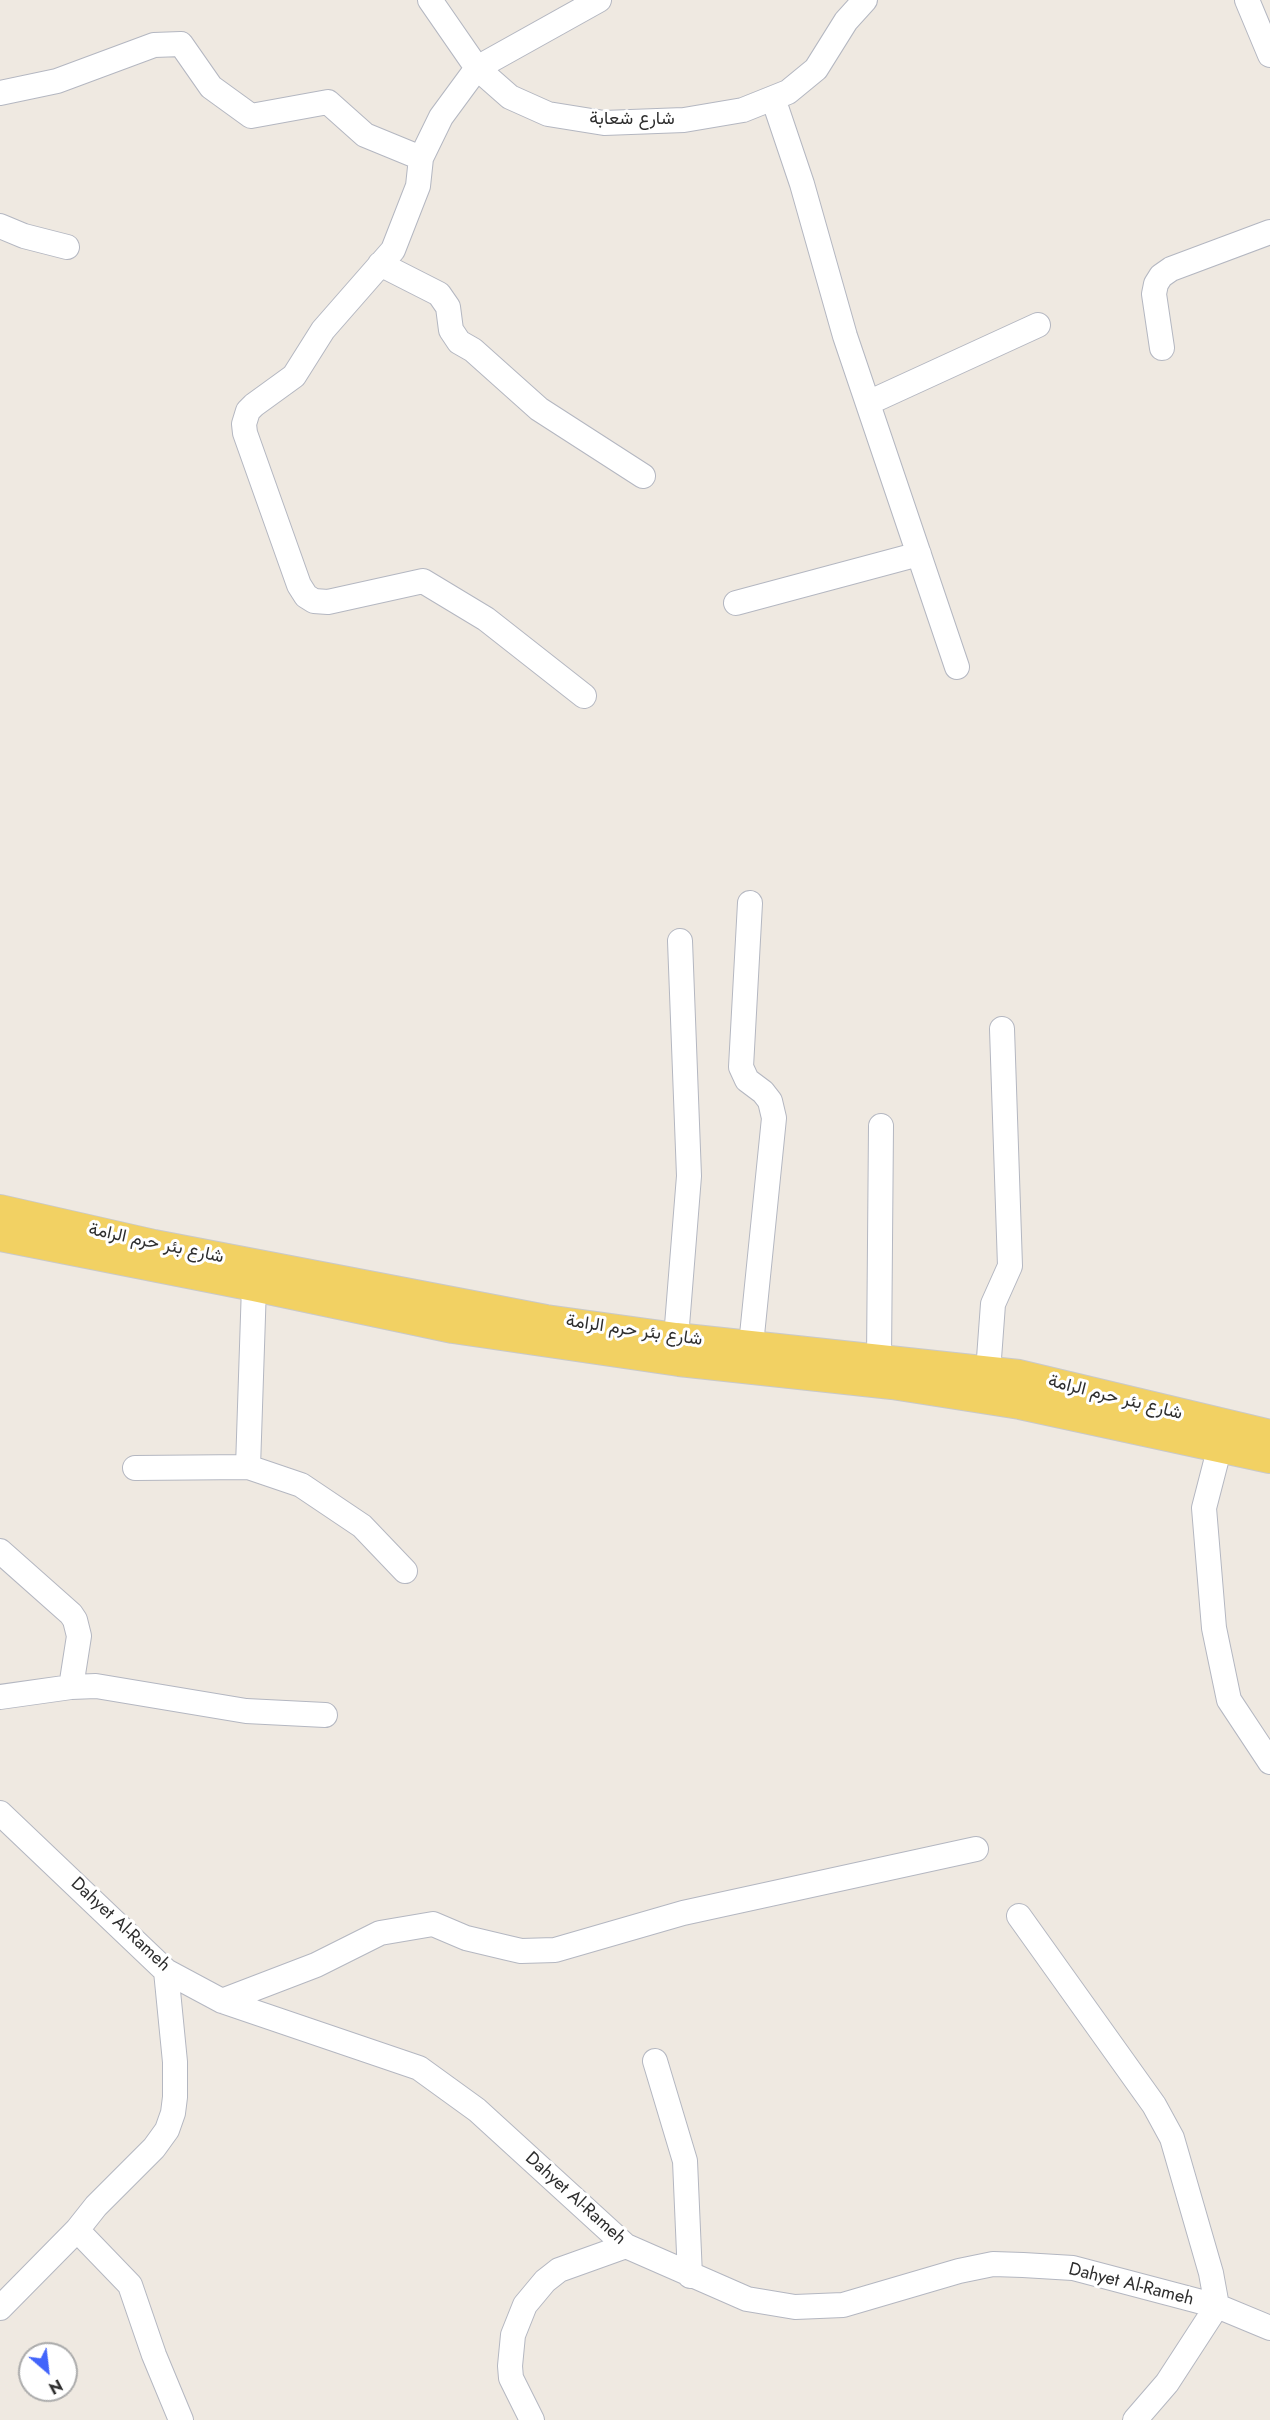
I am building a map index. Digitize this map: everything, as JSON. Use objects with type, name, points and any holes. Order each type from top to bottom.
[{"type":"main road","name":"شارع بئر حرم الرامة","points":[[0,1210],[154,1245],[546,1320],[676,1338],[1019,1375],[1270,1436]]},
{"type":"main road","name":"شارع بئر حرم الرامة","points":[[0,1236],[453,1328],[679,1361],[892,1384],[1020,1404],[1270,1458]]},
{"type":"street","name":"شارع شعابة","points":[[430,0],[477,68],[510,97],[549,114],[604,123],[684,120],[743,110],[788,92],[816,69],[849,10],[865,0]]},
{"type":"street","points":[[584,696],[486,619],[423,580],[323,603],[310,598],[301,588],[245,433],[244,419],[254,405],[294,376],[323,330],[393,250],[418,186],[421,158],[441,117],[477,68],[599,0]]},
{"type":"street","points":[[1247,0],[1270,55]]},
{"type":"street","points":[[0,93],[57,81],[154,45],[181,44],[211,87],[251,116],[328,102],[365,135],[421,158]]},
{"type":"street","points":[[773,98],[802,184],[845,336],[957,667]]},
{"type":"street","points":[[0,226],[24,236],[67,246]]},
{"type":"street","points":[[1162,348],[1154,294],[1161,276],[1168,270],[1270,232]]},
{"type":"street","points":[[380,264],[439,294],[448,307],[450,330],[459,342],[473,350],[539,409],[642,476]]},
{"type":"street","points":[[868,403],[1038,325]]},
{"type":"street","points":[[736,603],[919,554]]},
{"type":"street","points":[[750,903],[741,1067],[747,1080],[763,1092],[770,1101],[774,1118],[751,1346]]},
{"type":"street","points":[[676,1338],[689,1176],[680,941]]},
{"type":"street","points":[[988,1372],[993,1304],[1010,1266],[1002,1029]]},
{"type":"street","points":[[879,1359],[881,1126]]},
{"type":"street","points":[[248,1467],[254,1286]]},
{"type":"street","points":[[1220,1446],[1204,1508],[1214,1629],[1229,1700],[1270,1762]]},
{"type":"street","points":[[135,1468],[248,1467],[301,1485],[362,1526],[405,1571]]},
{"type":"street","points":[[0,1551],[75,1620],[79,1636],[71,1687]]},
{"type":"street","points":[[0,1697],[28,1695],[71,1687],[96,1686],[246,1711],[326,1715]]},
{"type":"street","name":"Dahyet Al-Rameh","points":[[0,1813],[166,1971],[222,2001],[418,2068],[477,2110],[626,2246],[690,2276],[747,2299],[805,2306],[843,2305],[959,2271],[993,2264],[1073,2268],[1217,2306],[1270,2328]]},
{"type":"street","points":[[222,2001],[316,1965],[380,1933],[433,1924],[466,1938],[521,1951],[555,1950],[683,1913],[976,1849]]},
{"type":"street","points":[[1019,1916],[1154,2105],[1172,2138],[1211,2273],[1217,2306],[1167,2384],[1135,2420]]},
{"type":"street","points":[[0,2308],[154,2148],[170,2122],[175,2097],[175,2062],[166,1971]]},
{"type":"street","points":[[655,2061],[685,2162],[690,2276]]},
{"type":"street","points":[[77,2230],[130,2285],[154,2355],[181,2420]]},
{"type":"street","points":[[532,2420],[511,2378],[510,2366],[513,2335],[525,2306],[545,2281],[559,2270],[626,2246]]}]
